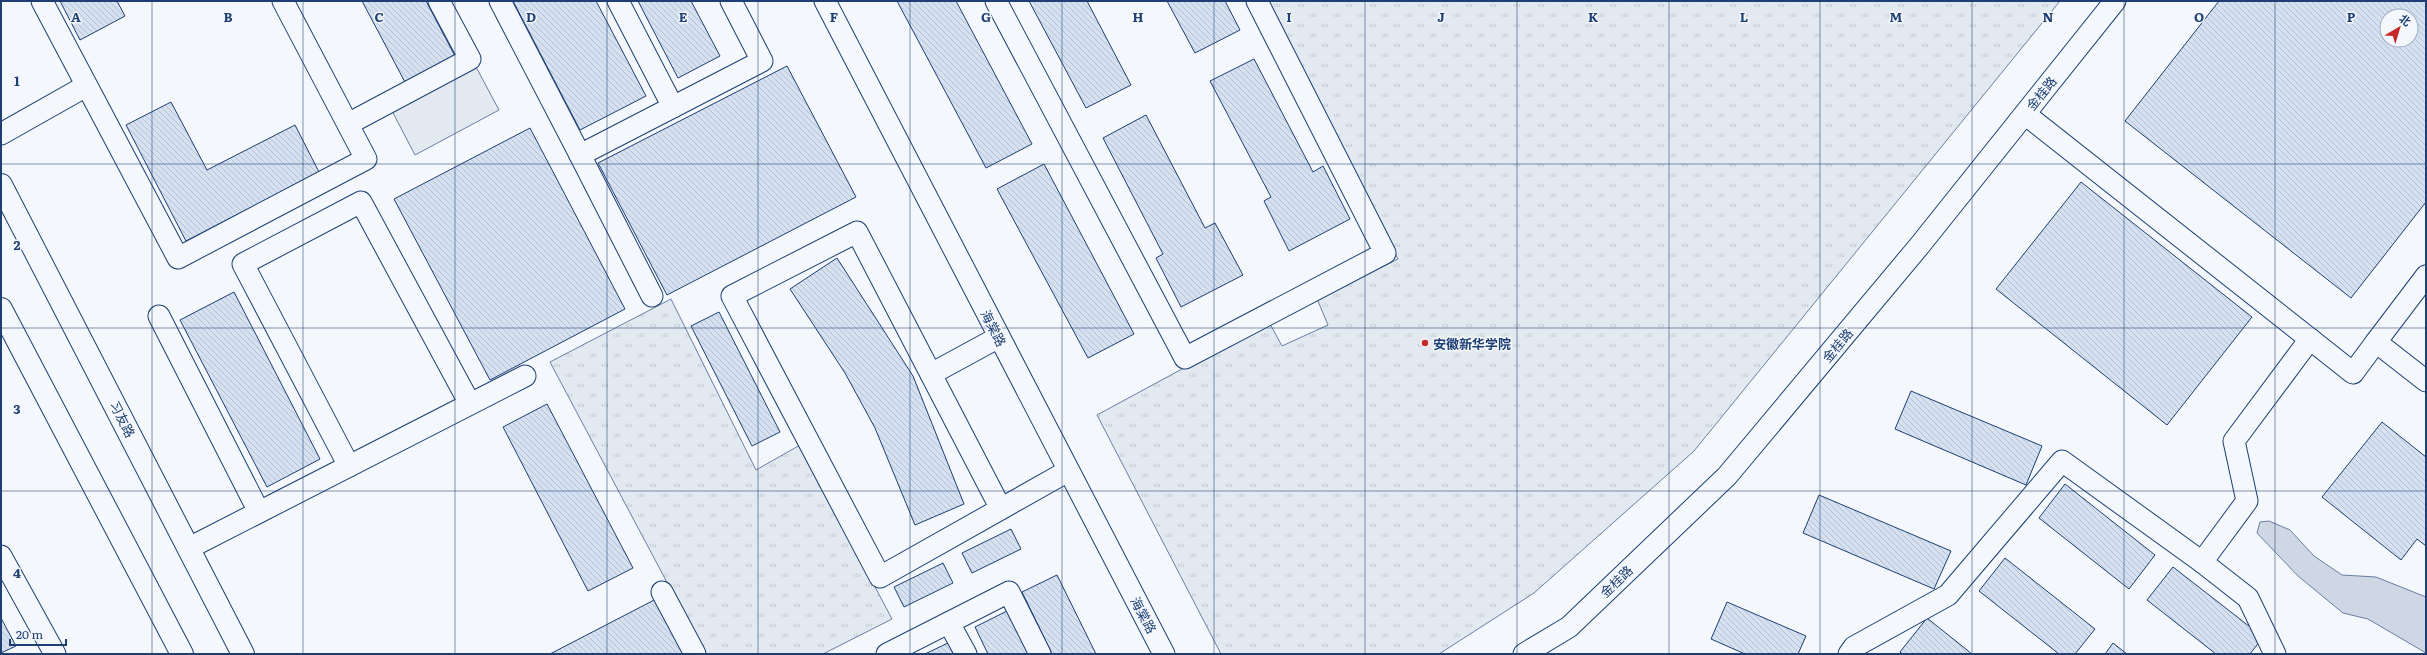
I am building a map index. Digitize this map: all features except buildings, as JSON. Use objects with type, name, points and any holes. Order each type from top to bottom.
[{"type":"main road","name":"习友路","points":[[1,185],[243,654]]},
{"type":"main road","points":[[1,309],[182,654]]},
{"type":"street","points":[[42,1],[178,258],[366,159],[283,1]]},
{"type":"street","points":[[348,124],[470,59],[439,1]]},
{"type":"street","points":[[500,1],[652,296]]},
{"type":"street","points":[[618,1],[673,107]]},
{"type":"street","points":[[580,155],[762,61],[731,1]]},
{"type":"street","name":"海棠路","points":[[825,1],[1164,654]]},
{"type":"street","points":[[996,1],[1185,358],[1385,253],[1257,1]]},
{"type":"street","name":"金桂路","points":[[1524,654],[1569,627],[1727,476],[1920,245],[2115,1]]},
{"type":"street","points":[[1,134],[86,86]]},
{"type":"street","points":[[2025,114],[2353,372],[2426,276]]},
{"type":"street","points":[[349,466],[243,264],[361,202],[470,404]]},
{"type":"street","points":[[1001,509],[857,232],[732,296],[880,577],[1001,509],[1068,471]]},
{"type":"street","points":[[159,316],[259,512]]},
{"type":"street","points":[[931,374],[999,337]]},
{"type":"street","points":[[2202,562],[2247,501],[2234,441],[2310,338]]},
{"type":"street","points":[[2376,342],[2426,381]]},
{"type":"street","points":[[189,548],[526,376]]},
{"type":"street","points":[[1849,654],[1854,647],[1948,595],[2062,461],[2202,562],[2248,598],[2275,654]]},
{"type":"street","points":[[1,556],[55,654]]},
{"type":"street","points":[[662,592],[695,654]]},
{"type":"street","points":[[889,654],[1009,592],[1040,654]]},
{"type":"street","points":[[949,622],[966,654]]},
{"type":"green space","name":"安徽新华学院","points":[[1269,1],[2060,1],[1694,451],[1534,593],[1439,654],[1221,654],[1097,415],[1269,322],[1282,346],[1328,325],[1317,299],[1398,259]]},
{"type":"green space","points":[[475,65],[499,110],[415,155],[391,109]]},
{"type":"green space","points":[[671,299],[756,470],[800,445],[892,619],[823,654],[705,654],[550,362]]},
{"type":"shaded area","points":[[2269,521],[2290,530],[2314,556],[2342,575],[2376,577],[2426,597],[2426,653],[2368,619],[2343,613],[2298,576],[2257,533],[2260,522]]},
{"type":"place","name":"安徽新华学院","points":[[1425,343]]}]
